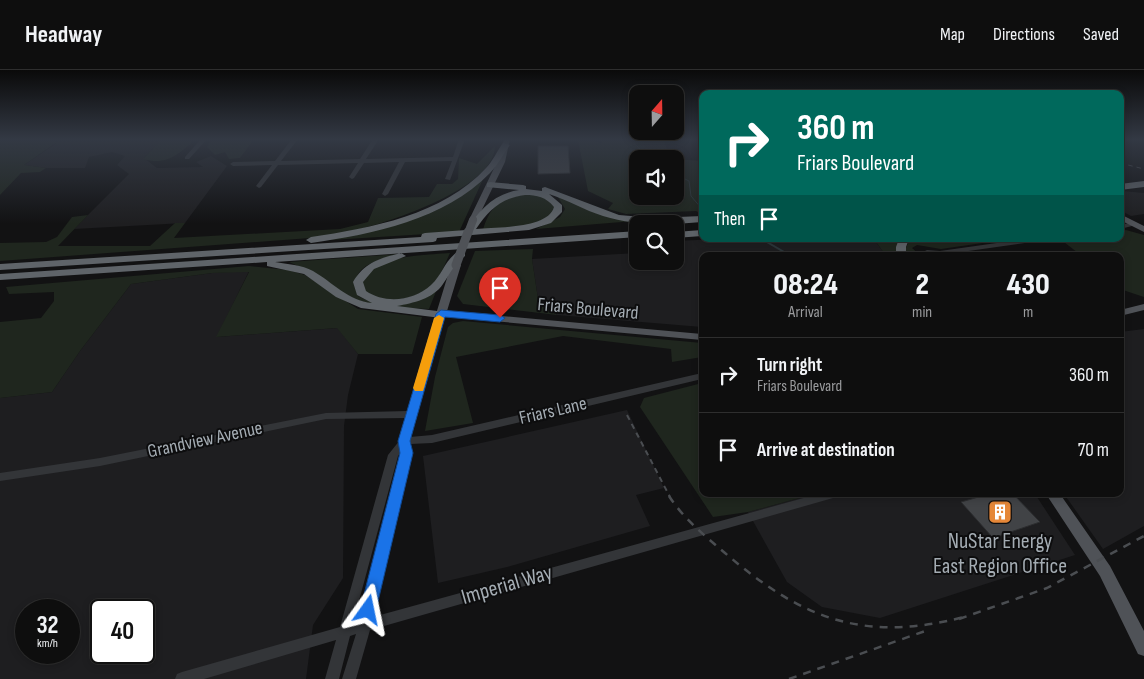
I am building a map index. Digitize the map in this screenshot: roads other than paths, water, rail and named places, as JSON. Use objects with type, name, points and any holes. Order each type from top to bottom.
[{"type":"highway","points":[[0,263],[288,242],[357,232],[415,215],[464,191],[491,167]]},
{"type":"highway","points":[[1124,180],[1144,177]]},
{"type":"highway","points":[[1124,186],[1144,184]]},
{"type":"highway","points":[[490,185],[557,192],[603,213],[623,218],[662,221],[699,220]]},
{"type":"highway","points":[[178,256],[195,252],[505,230],[545,223],[555,217],[559,207],[556,201],[540,194],[515,193],[488,206],[469,232]]},
{"type":"highway","points":[[684,222],[699,220]]},
{"type":"highway","points":[[0,268],[629,227]]},
{"type":"highway","points":[[684,232],[699,231]]},
{"type":"highway","points":[[460,254],[434,287],[408,301],[392,303],[376,301],[364,296],[358,289],[358,282],[363,272],[374,264],[389,258],[448,250],[629,237]]},
{"type":"highway","points":[[0,277],[629,237]]},
{"type":"highway","points":[[56,273],[86,274],[273,264],[308,272],[340,295],[365,306],[441,314]]},
{"type":"main road","points":[[476,220],[498,167]]},
{"type":"main road","points":[[1124,219],[1144,229]]},
{"type":"main road","points":[[460,254],[469,232]]},
{"type":"main road","points":[[441,314],[453,264]]},
{"type":"main road","points":[[1124,312],[1144,307]]},
{"type":"main road","name":"Friars Boulevard","points":[[441,314],[699,337]]},
{"type":"main road","points":[[1055,497],[1105,571],[1144,648]]},
{"type":"street","points":[[259,186],[273,167]]},
{"type":"street","points":[[352,177],[358,167]]},
{"type":"street","points":[[385,194],[399,167]]},
{"type":"street","points":[[448,179],[452,167]]},
{"type":"street","points":[[1124,226],[1134,224]]},
{"type":"street","points":[[947,252],[1018,242]]},
{"type":"street","points":[[332,679],[393,455],[404,441],[441,314]]},
{"type":"street","name":"Friars Lane","points":[[404,441],[432,439],[699,377]]},
{"type":"street","name":"Grandview Avenue","points":[[0,477],[100,462],[326,416],[411,414]]},
{"type":"street","points":[[349,679],[365,626],[407,453],[404,441]]},
{"type":"street","name":"Imperial Way","points":[[182,679],[822,497]]},
{"type":"waterway","points":[[684,178],[689,181],[691,196],[699,205]]},
{"type":"waterway","points":[[767,242],[784,252]]},
{"type":"railway","points":[[1138,167],[1144,169]]},
{"type":"railway","points":[[627,415],[670,497]]},
{"type":"railway","points":[[669,496],[702,533],[753,576],[808,609],[836,620],[864,626],[895,627],[928,624],[964,617]]},
{"type":"railway","points":[[959,619],[1047,588],[1144,536]]},
{"type":"railway","points":[[789,679],[928,630]]},
{"type":"place","name":"NuStar Energy East Region Office","points":[[1000,512]]}]
